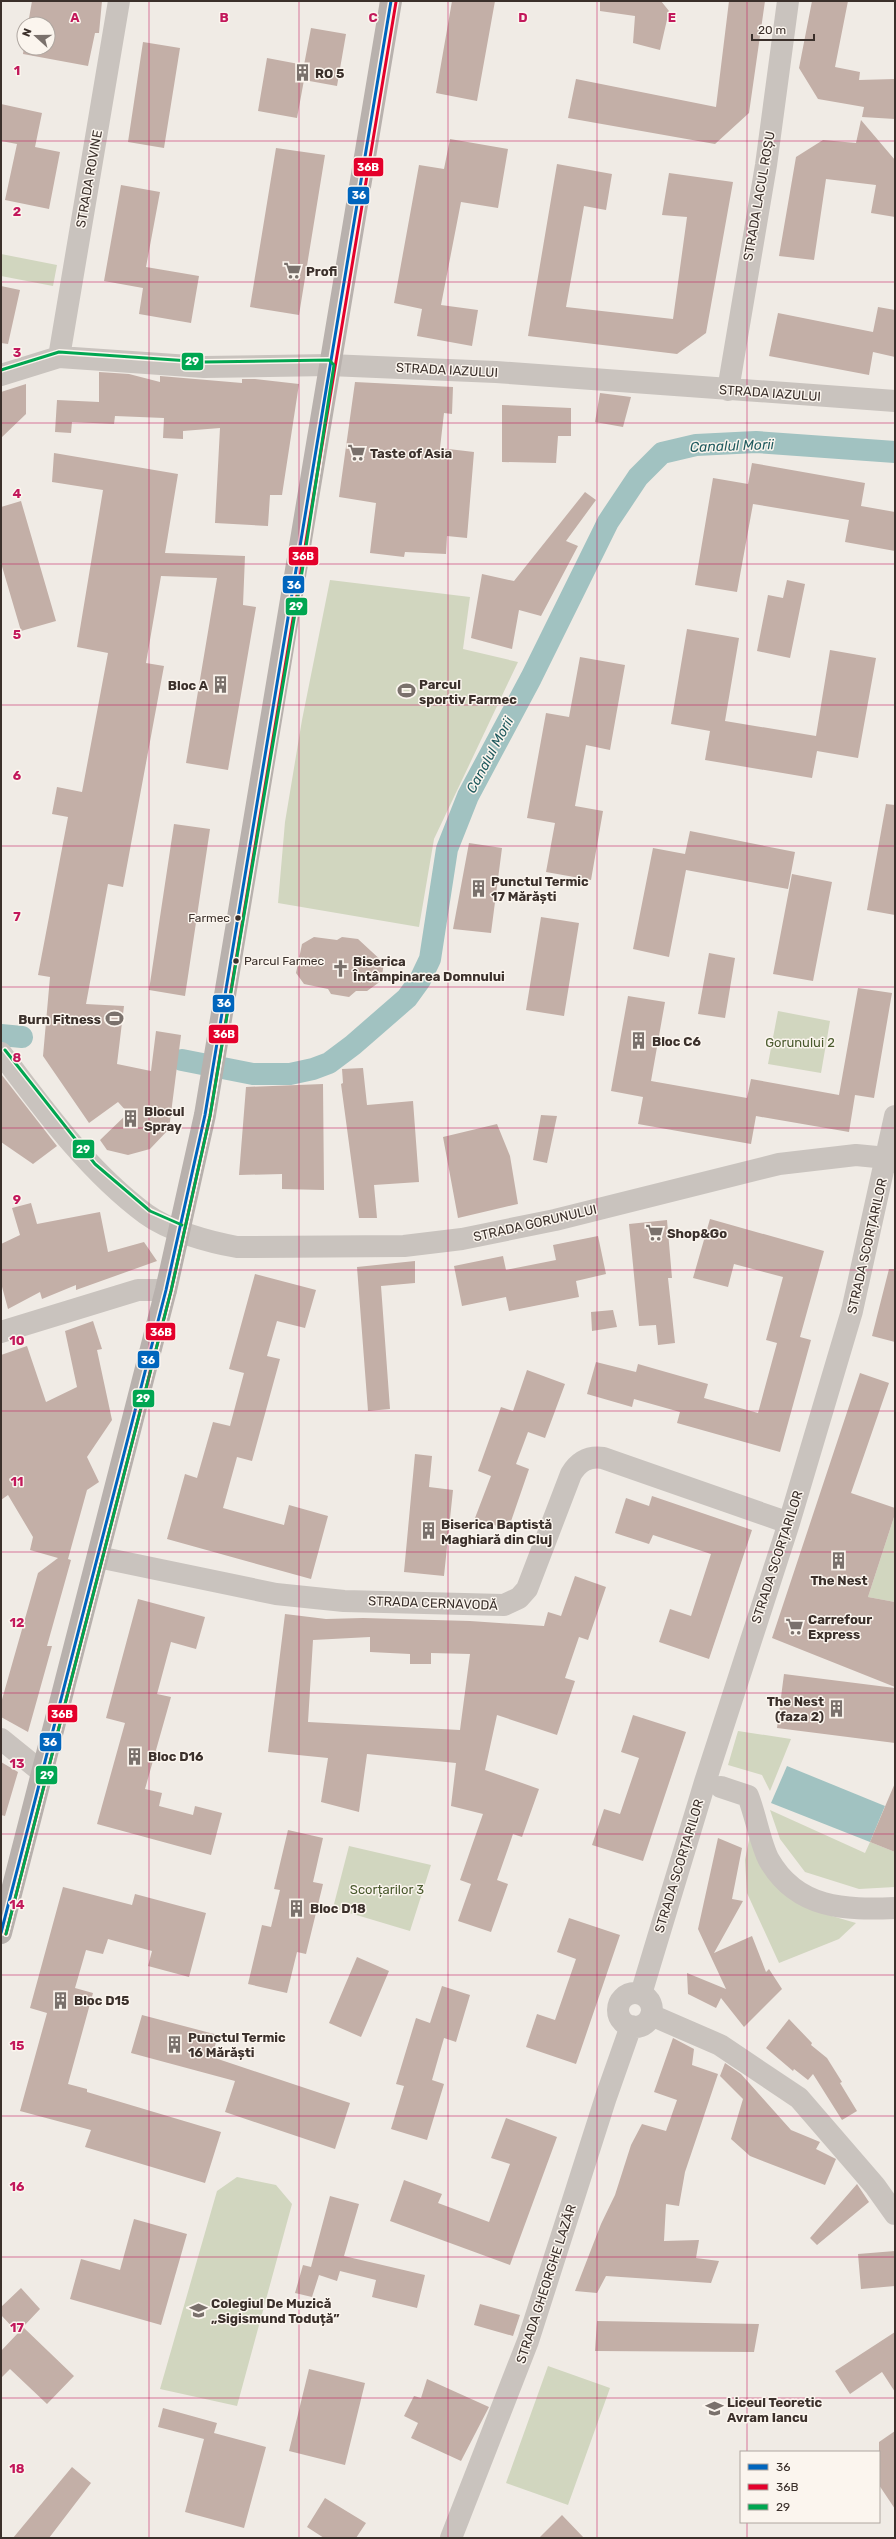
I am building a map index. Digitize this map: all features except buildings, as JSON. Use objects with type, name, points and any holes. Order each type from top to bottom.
[{"type":"main road","points":[[1,1933],[166,1290],[209,1092],[329,365],[391,1]]},
{"type":"street","name":"STRADA ROVINE","points":[[59,357],[119,1]]},
{"type":"street","name":"STRADA LACUL ROȘU","points":[[728,390],[766,165],[788,1]]},
{"type":"street","name":"STRADA IAZULUI","points":[[1,375],[59,357],[204,367],[329,365],[496,372],[895,401]]},
{"type":"street","name":"STRADA GORUNULUI","points":[[1,1054],[92,1167],[147,1215],[180,1230],[215,1243],[237,1247],[424,1244],[462,1240],[555,1220],[779,1164],[856,1155],[891,1160]]},
{"type":"street","name":"STRADA SCORȚARILOR","points":[[641,1994],[705,1782],[789,1523],[852,1311],[891,1160],[895,1116]]},
{"type":"street","points":[[1,1332],[138,1290],[166,1290]]},
{"type":"street","name":"STRADA CERNAVODĂ","points":[[98,1557],[276,1594],[344,1601],[504,1606],[518,1598],[527,1589],[571,1474],[576,1466],[593,1457],[604,1458],[789,1523]]},
{"type":"street","points":[[1,1739],[43,1773]]},
{"type":"street","points":[[721,1787],[748,1796],[769,1860],[793,1890],[820,1904],[857,1910],[895,1908]]},
{"type":"street","points":[[641,1994],[649,2000],[651,2015],[646,2023],[631,2026],[622,2020],[619,2005],[625,1996],[641,1994]]},
{"type":"street","points":[[651,2015],[720,2045],[799,2098],[874,2186],[895,2214]]},
{"type":"street","name":"STRADA GHEORGHE LAZĂR","points":[[451,2538],[530,2335],[606,2097],[631,2026]]},
{"type":"green space","points":[[1,254],[57,265],[53,286],[1,276]]},
{"type":"green space","points":[[330,580],[470,597],[463,649],[518,662],[434,839],[419,927],[278,903],[285,822],[302,720]]},
{"type":"green space","name":"Gorunului 2","points":[[778,1011],[830,1021],[821,1073],[768,1064]]},
{"type":"green space","points":[[895,1514],[895,1602],[868,1597]]},
{"type":"green space","points":[[738,1731],[791,1739],[770,1791],[762,1775],[728,1765]]},
{"type":"green space","points":[[770,1810],[865,1853],[870,1842],[895,1852],[895,1887],[859,1889],[805,1872],[780,1839]]},
{"type":"green space","points":[[750,1835],[818,1912],[856,1923],[839,1939],[779,1963],[747,1893],[745,1860]]},
{"type":"green space","name":"Scorțarilor 3","points":[[349,1846],[431,1865],[410,1931],[333,1908]]},
{"type":"green space","points":[[237,2177],[276,2185],[292,2204],[237,2406],[160,2389],[217,2191]]},
{"type":"green space","points":[[548,2366],[610,2388],[568,2505],[506,2483]]},
{"type":"water","points":[[787,1766],[885,1806],[870,1842],[771,1803]]},
{"type":"waterway","name":"Canalul Morii","points":[[182,1060],[253,1074],[290,1074],[313,1069],[329,1063],[353,1045],[407,998],[420,980],[430,959],[447,849],[468,796],[531,678],[608,522],[638,477],[662,453],[696,445],[756,442],[895,452]]},
{"type":"waterway","name":"Canalul Morii","points":[[1,1035],[22,1037]]},
{"type":"transit line","name":"36","points":[[1,1933],[166,1290],[205,1115],[391,1]]},
{"type":"transit line","name":"36B","points":[[6,1934],[171,1291],[210,1116],[396,2]]},
{"type":"transit line","name":"29","points":[[1,370],[59,352],[204,362],[329,360],[334,365],[303,566],[210,1116],[171,1291],[6,1934]]},
{"type":"transit line","name":"29","points":[[5,1050],[95,1164],[150,1211],[182,1225]]},
{"type":"place","name":"RO 5","points":[[302,73]]},
{"type":"place","name":"Profi","points":[[293,271]]},
{"type":"place","name":"Taste of Asia","points":[[357,453]]},
{"type":"place","name":"Bloc A","points":[[221,685]]},
{"type":"place","name":"Parcul sportiv Farmec","points":[[406,691]]},
{"type":"place","name":"Punctul Termic 17 Mărăști","points":[[478,888]]},
{"type":"place","name":"Farmec","points":[[238,918]]},
{"type":"place","name":"Parcul Farmec","points":[[236,961]]},
{"type":"place","name":"Biserica Întâmpinarea Domnului","points":[[340,968]]},
{"type":"place","name":"Burn Fitness","points":[[114,1019]]},
{"type":"place","name":"Bloc C6","points":[[639,1041]]},
{"type":"place","name":"Blocul Spray","points":[[131,1118]]},
{"type":"place","name":"Shop&Go","points":[[654,1233]]},
{"type":"place","name":"Biserica Baptistă Maghiară din Cluj","points":[[428,1531]]},
{"type":"place","name":"The Nest","points":[[839,1561]]},
{"type":"place","name":"Carrefour Express","points":[[795,1626]]},
{"type":"place","name":"The Nest (faza 2)","points":[[837,1708]]},
{"type":"place","name":"Bloc D16","points":[[135,1756]]},
{"type":"place","name":"Bloc D18","points":[[297,1908]]},
{"type":"place","name":"Bloc D15","points":[[61,2000]]},
{"type":"place","name":"Punctul Termic 16 Mărăști","points":[[175,2044]]},
{"type":"place","name":"Colegiul De Muzică „Sigismund Toduță”","points":[[198,2310]]},
{"type":"place","name":"Liceul Teoretic Avram Iancu","points":[[714,2409]]}]
